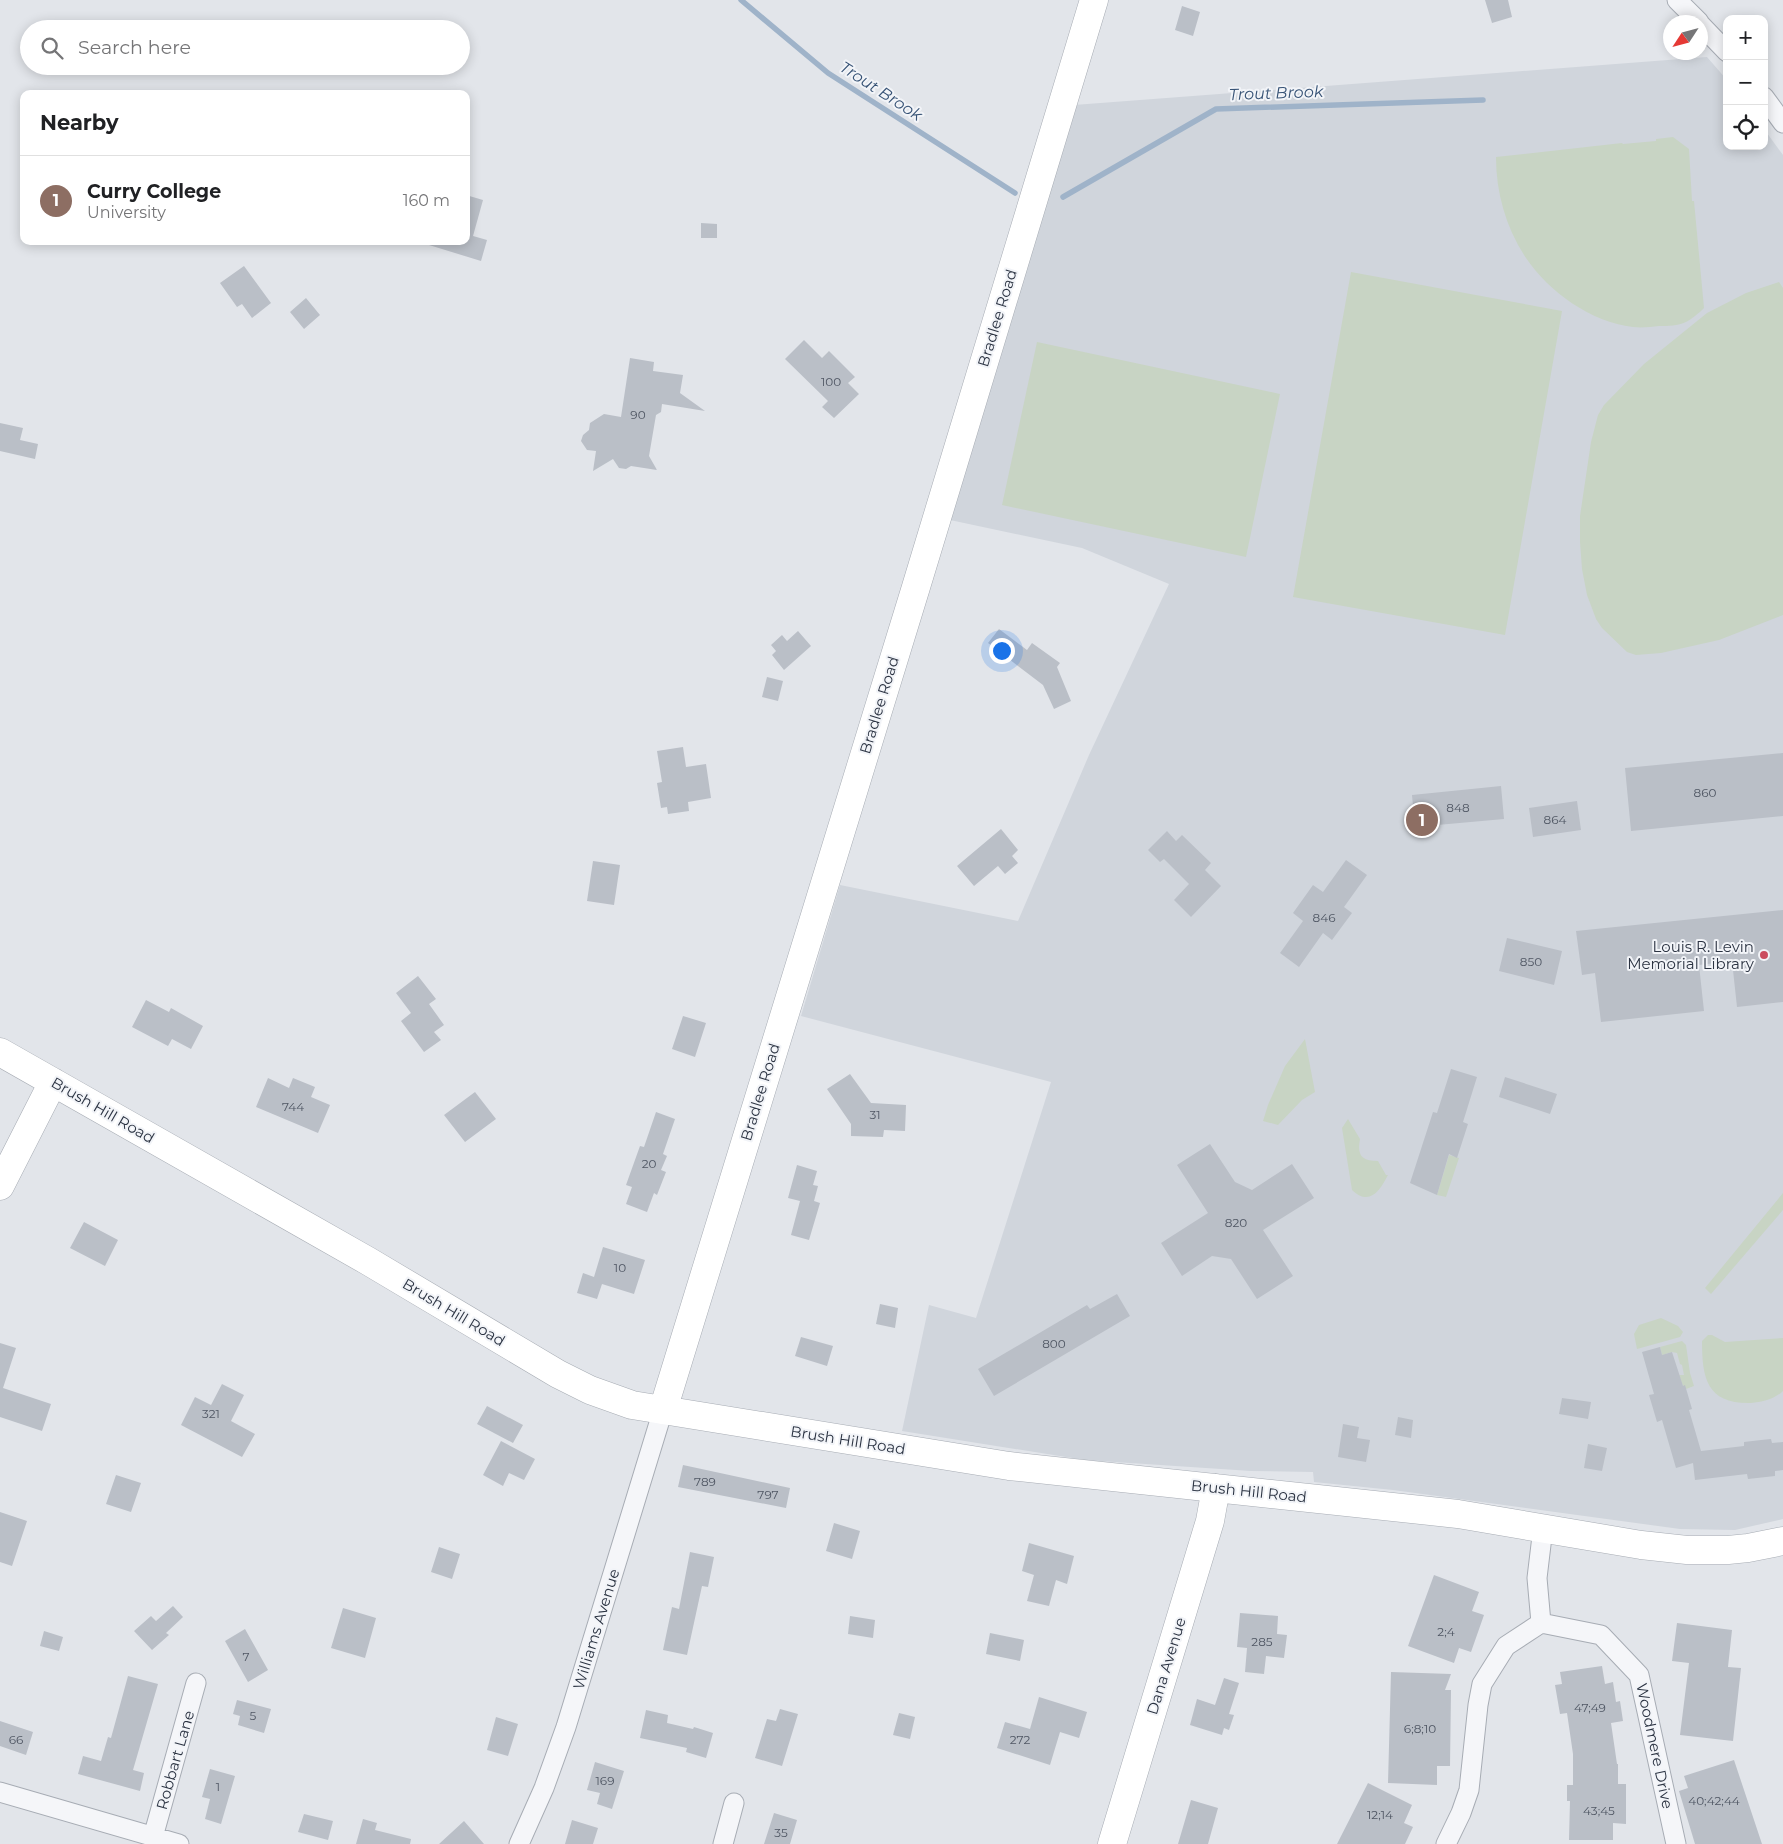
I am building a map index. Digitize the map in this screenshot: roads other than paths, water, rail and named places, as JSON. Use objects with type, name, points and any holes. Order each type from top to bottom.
[{"type":"street","name":"Bradlee Road","points":[[663,1410],[922,568],[1094,0]]},
{"type":"street","points":[[1677,0],[1692,15]]},
{"type":"street","points":[[1708,32],[1723,48]]},
{"type":"street","points":[[1768,102],[1783,123]]},
{"type":"street","name":"Brush Hill Road","points":[[0,1052],[368,1261],[558,1374],[590,1390],[622,1402],[1018,1467],[1458,1514],[1641,1546],[1687,1550],[1741,1548],[1783,1541]]},
{"type":"street","points":[[0,1186],[54,1082]]},
{"type":"street","name":"Williams Avenue","points":[[519,1844],[544,1788],[566,1727],[663,1410]]},
{"type":"street","name":"Dana Avenue","points":[[1112,1844],[1210,1521],[1216,1488]]},
{"type":"street","points":[[1446,1844],[1457,1824],[1469,1790],[1482,1684],[1506,1646],[1541,1623],[1537,1578],[1543,1528]]},
{"type":"street","name":"Woodmere Drive","points":[[1541,1623],[1601,1635],[1640,1676],[1676,1844]]},
{"type":"street","name":"Robbart Lane","points":[[149,1839],[196,1684]]},
{"type":"street","points":[[0,1792],[149,1839],[179,1844]]},
{"type":"street","points":[[723,1844],[734,1803]]},
{"type":"waterway","name":"Trout Brook","points":[[741,0],[828,73],[1015,193]]},
{"type":"waterway","name":"Trout Brook","points":[[1063,197],[1216,109],[1483,100]]},
{"type":"place","name":"Curry College","points":[[1422,820]]},
{"type":"place","name":"Louis R. Levin Memorial Library","points":[[1764,955]]}]
